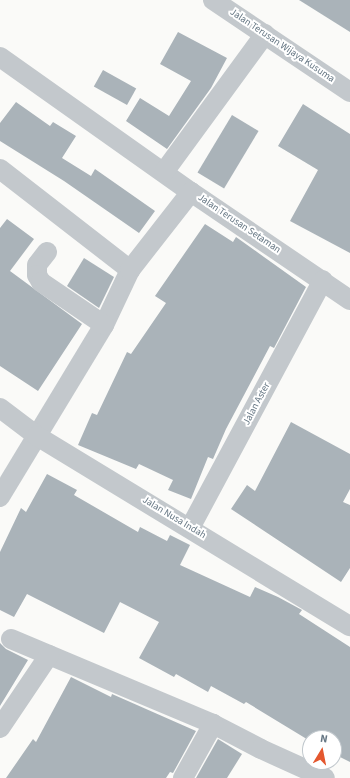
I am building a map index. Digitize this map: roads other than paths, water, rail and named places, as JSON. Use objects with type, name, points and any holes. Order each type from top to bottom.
[{"type":"street","name":"Jalan Terusan Wijaya Kusuma","points":[[213,0],[350,92]]},
{"type":"street","points":[[164,172],[265,34]]},
{"type":"street","points":[[0,57],[191,192]]},
{"type":"street","points":[[0,169],[130,270]]},
{"type":"street","name":"Jalan Terusan Setaman","points":[[0,497],[104,325],[130,270],[191,192],[323,280],[350,300]]},
{"type":"street","points":[[47,252],[37,265],[36,275],[42,282],[104,325]]},
{"type":"street","name":"Jalan Aster","points":[[190,528],[323,280]]},
{"type":"street","name":"Jalan Nusa Indah","points":[[0,408],[37,436],[350,626]]},
{"type":"street","points":[[11,640],[213,724],[261,749],[325,778]]},
{"type":"street","points":[[0,728],[49,655]]},
{"type":"street","points":[[183,778],[213,724]]}]
